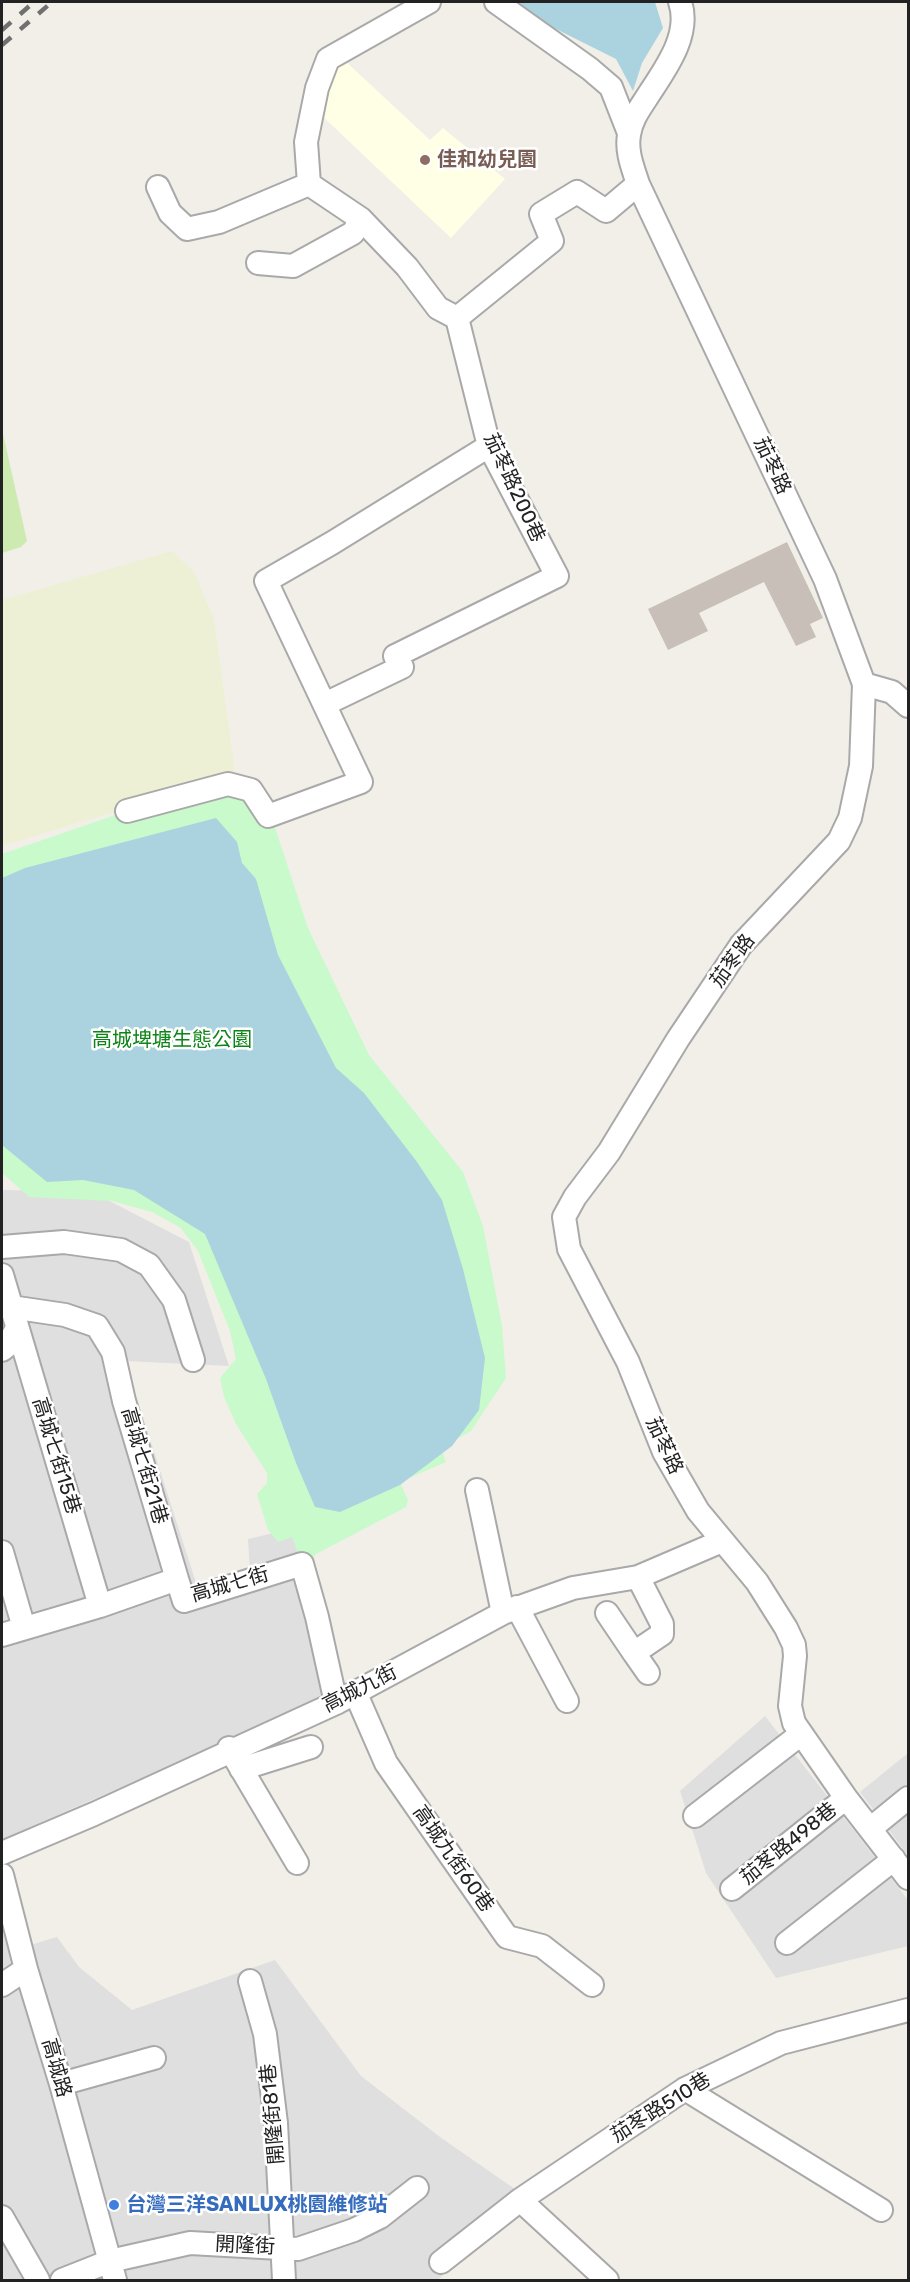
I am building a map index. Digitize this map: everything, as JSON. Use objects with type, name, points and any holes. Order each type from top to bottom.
[{"type":"street","points":[[309,184],[306,142],[317,88],[328,59],[429,2]]},
{"type":"street","points":[[496,2],[590,69],[610,87],[629,133]]},
{"type":"street","name":"茄苳路","points":[[680,2],[682,36],[635,116],[629,133],[628,152],[638,184],[825,579],[864,684],[861,766],[850,818],[839,841],[741,945],[678,1039],[609,1152],[575,1197],[564,1217],[569,1249],[628,1362],[663,1452],[698,1511],[757,1582],[786,1628],[794,1646],[795,1656],[790,1706],[795,1723],[846,1798],[909,1878]]},
{"type":"street","points":[[158,187],[170,213],[187,229],[219,222],[309,184]]},
{"type":"street","points":[[309,184],[361,219],[408,267],[438,308],[457,318],[552,242],[542,214],[577,192],[606,212],[638,184]]},
{"type":"street","points":[[258,263],[293,266],[353,233],[361,219]]},
{"type":"street","name":"茄苳路200巷","points":[[325,704],[402,667],[395,656],[557,576],[489,446],[457,318]]},
{"type":"street","points":[[127,811],[228,784],[251,790],[268,816],[361,782],[266,581],[489,446]]},
{"type":"street","points":[[864,684],[892,692],[909,706]]},
{"type":"street","points":[[2,1246],[64,1242],[122,1250],[149,1265],[174,1300],[192,1360]]},
{"type":"street","name":"高城七街15巷","points":[[2,1275],[100,1606]]},
{"type":"street","name":"高城七街21巷","points":[[14,1318],[65,1315],[97,1326],[113,1352],[124,1401],[177,1579]]},
{"type":"street","points":[[2,1350],[7,1346],[14,1318]]},
{"type":"street","points":[[477,1490],[510,1610],[567,1701]]},
{"type":"street","name":"高城九街","points":[[2,1853],[234,1756],[510,1610],[573,1588],[639,1577],[722,1541]]},
{"type":"street","points":[[2,1552],[24,1628]]},
{"type":"street","name":"高城七街","points":[[2,1635],[100,1606],[177,1579],[184,1601],[302,1564],[317,1617],[346,1697]]},
{"type":"street","points":[[634,1653],[657,1639],[663,1629],[639,1577]]},
{"type":"street","points":[[607,1613],[648,1673]]},
{"type":"street","name":"高城九街60巷","points":[[346,1697],[386,1763],[507,1937],[542,1946],[592,1985]]},
{"type":"street","points":[[695,1816],[801,1734]]},
{"type":"street","points":[[297,1863],[234,1756],[311,1747]]},
{"type":"street","name":"茄苳路498巷","points":[[732,1889],[846,1798]]},
{"type":"street","points":[[870,1829],[909,1798]]},
{"type":"street","points":[[787,1943],[894,1859]]},
{"type":"street","name":"高城路","points":[[2,1875],[26,1969],[113,2271]]},
{"type":"street","points":[[2,1986],[26,1969]]},
{"type":"street","name":"開隆街81巷","points":[[250,1981],[266,2034],[276,2123],[284,2280]]},
{"type":"street","name":"茄苳路510巷","points":[[441,2262],[520,2200],[685,2089],[781,2043],[909,2010]]},
{"type":"street","points":[[61,2084],[154,2058]]},
{"type":"street","points":[[685,2089],[881,2210]]},
{"type":"street","name":"開隆街","points":[[62,2280],[113,2271],[190,2243],[298,2249],[380,2217],[417,2188]]},
{"type":"street","points":[[520,2200],[607,2280]]},
{"type":"street","points":[[2,2217],[38,2280]]},
{"type":"shaded area","name":"佳和幼兒園","points":[[342,58],[430,140],[443,128],[505,179],[451,238],[318,112],[334,64]]},
{"type":"shaded area","points":[[172,551],[194,572],[214,619],[237,787],[101,816],[2,846],[2,600]]},
{"type":"shaded area","points":[[2,1191],[92,1192],[189,1242],[229,1366],[125,1361],[198,1589],[250,1573],[248,1539],[291,1529],[346,1690],[2,1839]]},
{"type":"shaded area","points":[[765,1716],[908,1900],[908,1946],[776,1978],[706,1873],[680,1791]]},
{"type":"shaded area","points":[[908,1753],[908,1854],[907,1854],[860,1792]]},
{"type":"shaded area","points":[[2,1908],[27,1946],[57,1937],[79,1967],[132,2010],[275,1960],[361,2076],[440,2137],[522,2194],[438,2280],[2,2280]]},
{"type":"green space","points":[[2,429],[27,541],[21,547],[2,553]]},
{"type":"green space","name":"高城埤塘生態公園","points":[[210,792],[267,803],[308,928],[369,1055],[463,1172],[483,1226],[502,1326],[506,1378],[471,1431],[441,1448],[446,1462],[400,1482],[408,1500],[406,1507],[316,1554],[310,1563],[299,1556],[292,1537],[278,1542],[268,1530],[257,1494],[267,1483],[267,1473],[236,1424],[224,1397],[220,1378],[236,1359],[230,1331],[198,1251],[181,1228],[152,1212],[112,1201],[29,1197],[2,1173],[2,854],[124,812]]},
{"type":"water","points":[[502,2],[655,2],[663,28],[642,63],[633,91],[616,59]]},
{"type":"water","name":"高城埤塘生態公園","points":[[216,818],[237,842],[242,863],[256,879],[278,955],[336,1068],[364,1093],[417,1162],[442,1200],[463,1269],[485,1358],[479,1410],[452,1446],[400,1485],[340,1512],[315,1507],[296,1463],[266,1379],[205,1234],[134,1190],[83,1180],[47,1182],[2,1145],[2,878],[25,868]]},
{"type":"building","points":[[787,542],[823,618],[810,624],[816,637],[796,646],[764,582],[699,613],[708,631],[668,650],[648,609]]},
{"type":"railway","points":[[2,30],[34,2]]},
{"type":"railway","points":[[2,45],[52,2]]},
{"type":"place","name":"佳和幼兒園","points":[[425,160]]},
{"type":"place","name":"台灣三洋SANLUX桃園維修站","points":[[114,2205]]}]
